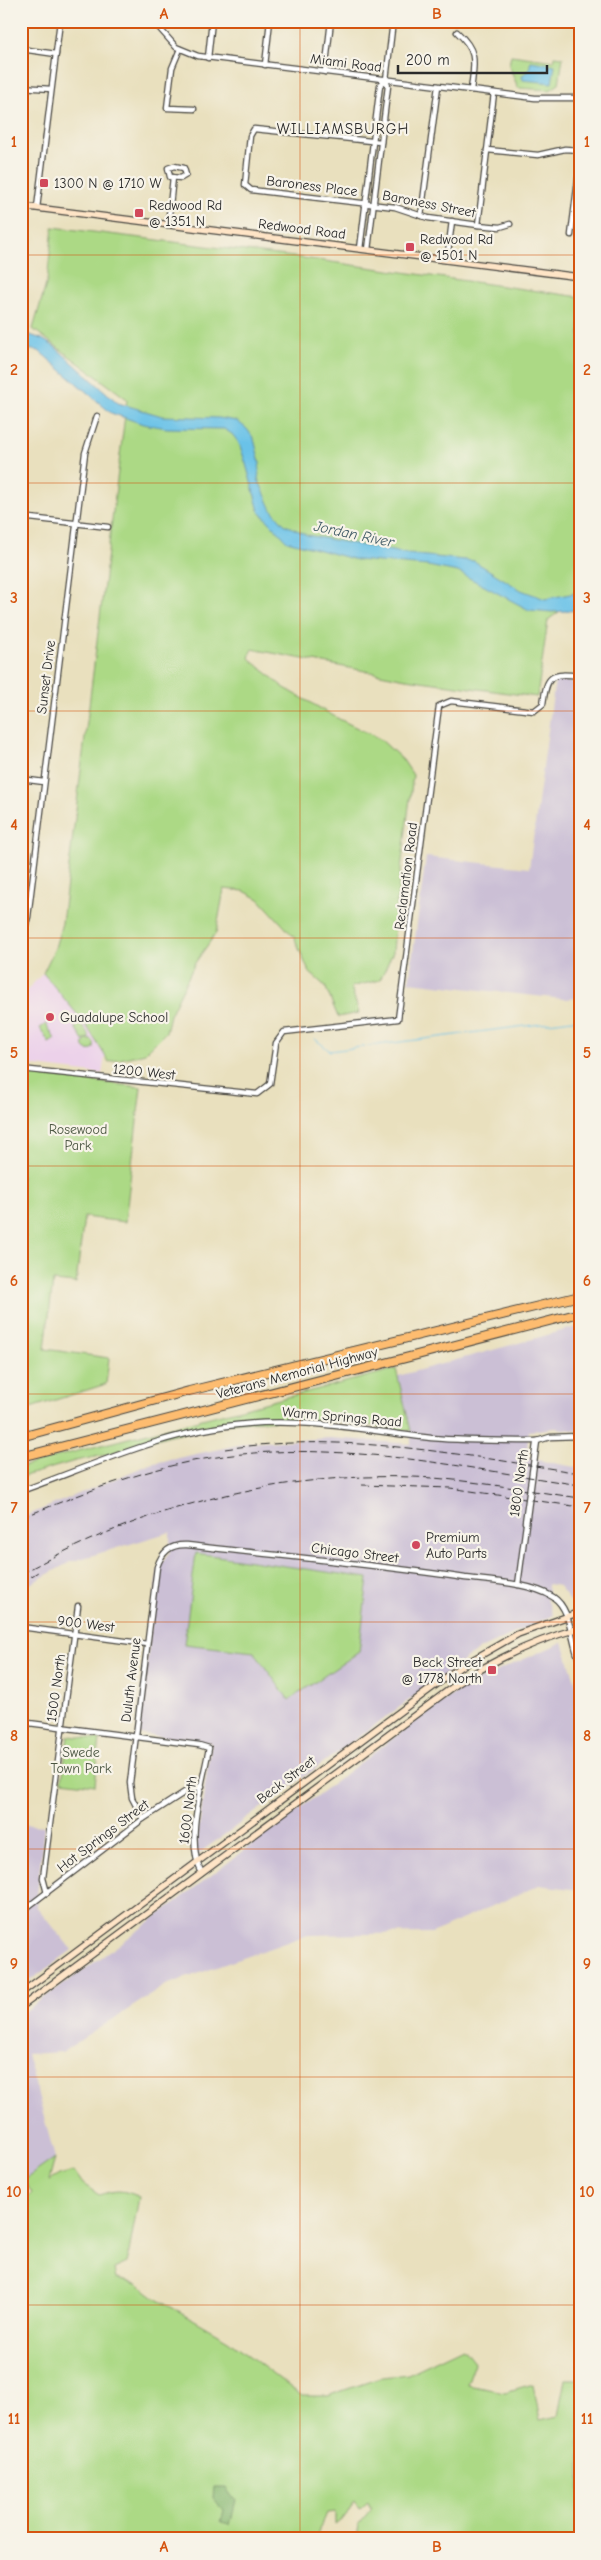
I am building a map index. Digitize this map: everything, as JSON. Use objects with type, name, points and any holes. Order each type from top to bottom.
[{"type":"highway","points":[[559,1301],[580,1292]]},
{"type":"highway","name":"Veterans Memorial Highway","points":[[21,1437],[199,1389],[580,1296]]},
{"type":"highway","name":"Veterans Memorial Highway","points":[[21,1459],[37,1453],[580,1313]]},
{"type":"main road","name":"Redwood Road","points":[[21,206],[580,277]]},
{"type":"main road","name":"Beck Street","points":[[21,1993],[468,1662],[518,1634],[566,1615],[580,1612]]},
{"type":"main road","name":"Beck Street","points":[[21,2007],[457,1684],[507,1655],[580,1628]]},
{"type":"street","points":[[37,208],[60,21]]},
{"type":"street","name":"Miami Road","points":[[153,21],[180,50],[208,58],[494,93],[542,98],[580,98]]},
{"type":"street","points":[[208,58],[212,21]]},
{"type":"street","points":[[265,65],[270,21]]},
{"type":"street","points":[[324,72],[331,21]]},
{"type":"street","points":[[368,250],[394,21]]},
{"type":"street","points":[[457,32],[469,43],[473,52],[475,62],[472,90]]},
{"type":"street","points":[[21,49],[56,54]]},
{"type":"street","points":[[180,50],[172,68],[167,108],[194,109]]},
{"type":"street","points":[[360,249],[380,85],[386,80]]},
{"type":"street","points":[[21,86],[51,89]]},
{"type":"street","points":[[421,216],[438,86]]},
{"type":"street","points":[[478,225],[494,93]]},
{"type":"street","name":"Baroness Place","points":[[374,142],[261,128],[252,130],[244,178],[248,189],[374,205]]},
{"type":"street","points":[[374,142],[381,142]]},
{"type":"street","points":[[487,150],[538,155],[565,149],[580,150]]},
{"type":"street","points":[[571,234],[580,164]]},
{"type":"street","points":[[168,225],[173,177]]},
{"type":"street","name":"Baroness Street","points":[[374,205],[403,209],[421,216],[478,225],[500,227],[510,224]]},
{"type":"street","points":[[447,260],[452,221]]},
{"type":"street","points":[[21,411],[22,398]]},
{"type":"street","name":"Sunset Drive","points":[[21,942],[28,917],[86,446],[96,416]]},
{"type":"street","points":[[21,516],[108,527]]},
{"type":"street","name":"Reclamation Road","points":[[264,1091],[270,1084],[276,1043],[284,1032],[398,1019],[439,706],[451,701],[534,711],[543,704],[549,679],[552,676],[561,674],[580,676]]},
{"type":"street","points":[[21,779],[44,782]]},
{"type":"street","name":"1200 West","points":[[21,1069],[253,1094],[264,1091]]},
{"type":"street","name":"Warm Springs Road","points":[[21,1491],[156,1443],[209,1429],[246,1424],[302,1422],[446,1439],[537,1440],[550,1437],[580,1436]]},
{"type":"street","name":"1800 North","points":[[518,1585],[537,1440]]},
{"type":"street","name":"Chicago Street","points":[[173,1546],[187,1544],[518,1585],[555,1598],[566,1615],[580,1662]]},
{"type":"street","name":"Duluth Avenue","points":[[143,1819],[130,1791],[157,1567],[164,1552],[173,1546]]},
{"type":"street","name":"1500 North","points":[[47,1892],[43,1878],[78,1606]]},
{"type":"street","name":"900 West","points":[[21,1628],[147,1644]]},
{"type":"street","points":[[21,1722],[136,1737]]},
{"type":"street","name":"1600 North","points":[[136,1737],[209,1748],[194,1845],[196,1863],[202,1873]]},
{"type":"street","name":"Hot Springs Street","points":[[21,1912],[143,1819],[188,1790],[202,1786]]},
{"type":"shaded area","points":[[555,680],[580,683],[580,998],[563,999],[409,982],[426,857],[529,868]]},
{"type":"shaded area","name":"Guadalupe School","points":[[43,973],[86,1025],[105,1056],[102,1074],[21,1064],[21,997]]},
{"type":"shaded area","points":[[580,1326],[580,1431],[555,1428],[529,1431],[526,1458],[580,1468],[580,1602],[570,1601],[559,1586],[548,1584],[547,1599],[553,1615],[478,1650],[195,1856],[211,1743],[138,1734],[158,1569],[170,1552],[170,1532],[70,1562],[21,1589],[21,1518],[150,1464],[247,1443],[330,1438],[411,1444],[411,1431],[398,1376]],"holes":[[[254,1652],[359,1652],[289,1699]]]},
{"type":"shaded area","points":[[563,1642],[580,1697],[580,1890],[539,1885],[432,1933],[307,1935],[166,1985],[62,2052],[27,2054],[55,2158],[21,2183],[21,2014],[116,1947],[433,1708],[472,1682]]},
{"type":"shaded area","points":[[21,1824],[44,1826],[36,1906],[72,1950],[21,1987]]},
{"type":"green space","points":[[511,55],[554,61],[555,56],[563,57],[559,84],[550,90],[518,88],[509,65]]},
{"type":"green space","points":[[53,227],[310,259],[580,297],[580,596],[548,620],[537,697],[406,679],[252,649],[249,658],[283,687],[339,719],[380,739],[403,760],[413,775],[397,900],[393,952],[380,980],[351,987],[359,1013],[338,1017],[325,986],[309,972],[294,937],[259,899],[244,891],[224,889],[216,933],[195,963],[170,1015],[166,1032],[145,1053],[109,1062],[86,1025],[43,973],[55,948],[62,923],[127,399],[33,329],[47,281]]},
{"type":"green space","points":[[81,1023],[90,1037],[83,1041],[75,1027]]},
{"type":"green space","points":[[46,1024],[55,1039],[49,1043],[40,1028]]},
{"type":"green space","points":[[89,1039],[95,1045],[89,1051],[83,1045]]},
{"type":"green space","name":"Rosewood Park","points":[[21,1073],[141,1087],[125,1222],[84,1217],[76,1283],[53,1281],[45,1349],[109,1358],[106,1384],[21,1411]]},
{"type":"green space","points":[[396,1369],[411,1431],[322,1419],[238,1422],[170,1435],[105,1455],[75,1461],[21,1477],[21,1467],[55,1457]]},
{"type":"green space","points":[[196,1553],[368,1578],[359,1652],[289,1700],[254,1652],[184,1644]]},
{"type":"green space","name":"Swede Town Park","points":[[68,1736],[100,1739],[95,1785],[62,1781]]},
{"type":"green space","points":[[55,2158],[49,2181],[59,2175],[74,2171],[83,2184],[99,2195],[119,2191],[139,2197],[127,2263],[114,2269],[116,2279],[138,2284],[159,2300],[228,2340],[302,2396],[327,2396],[383,2377],[408,2374],[463,2348],[475,2363],[467,2385],[505,2392],[533,2384],[540,2420],[558,2416],[565,2379],[580,2379],[580,2539],[356,2539],[358,2526],[371,2510],[368,2502],[360,2509],[355,2500],[345,2517],[335,2525],[335,2512],[327,2513],[316,2539],[21,2539],[21,2204],[32,2193],[24,2180]]},
{"type":"green space","points":[[214,2487],[226,2487],[236,2501],[230,2525],[221,2523],[224,2510],[213,2498]]},
{"type":"water","points":[[531,61],[555,65],[552,83],[523,80],[522,76],[529,69]]},
{"type":"water","points":[[21,332],[42,339],[55,347],[118,403],[162,416],[219,418],[237,421],[247,429],[254,439],[260,463],[258,479],[272,510],[284,524],[307,535],[408,554],[474,561],[521,590],[545,599],[580,592],[580,610],[552,612],[529,610],[458,572],[428,566],[356,560],[287,541],[259,511],[239,443],[232,434],[224,429],[167,428],[143,424],[111,413],[39,351],[21,348]]},
{"type":"waterway","points":[[315,1039],[330,1051],[580,1019]]},
{"type":"railway","points":[[225,1449],[270,1444],[359,1444],[447,1453],[580,1473]]},
{"type":"railway","points":[[21,1518],[127,1478],[193,1461],[241,1454],[290,1452],[387,1456],[580,1485]]},
{"type":"railway","points":[[21,1574],[69,1549],[118,1528],[169,1510],[220,1496],[273,1486],[326,1479],[379,1477],[433,1478],[580,1498]]},
{"type":"railway","points":[[362,1485],[450,1488],[580,1507]]},
{"type":"railway","points":[[21,1583],[41,1570]]},
{"type":"place","name":"1300 N @ 1710 W","points":[[44,183]]},
{"type":"place","name":"Redwood Rd @ 1351 N","points":[[139,213]]},
{"type":"place","name":"Redwood Rd @ 1501 N","points":[[410,247]]},
{"type":"place","name":"Guadalupe School","points":[[50,1017]]},
{"type":"place","name":"Premium Auto Parts","points":[[416,1545]]},
{"type":"place","name":"Beck Street @ 1778 North","points":[[492,1670]]},
{"type":"district","name":"WILLIAMSBURGH","points":[[343,129]]},
{"type":"water label","name":"Jordan River","points":[[354,534]]}]
